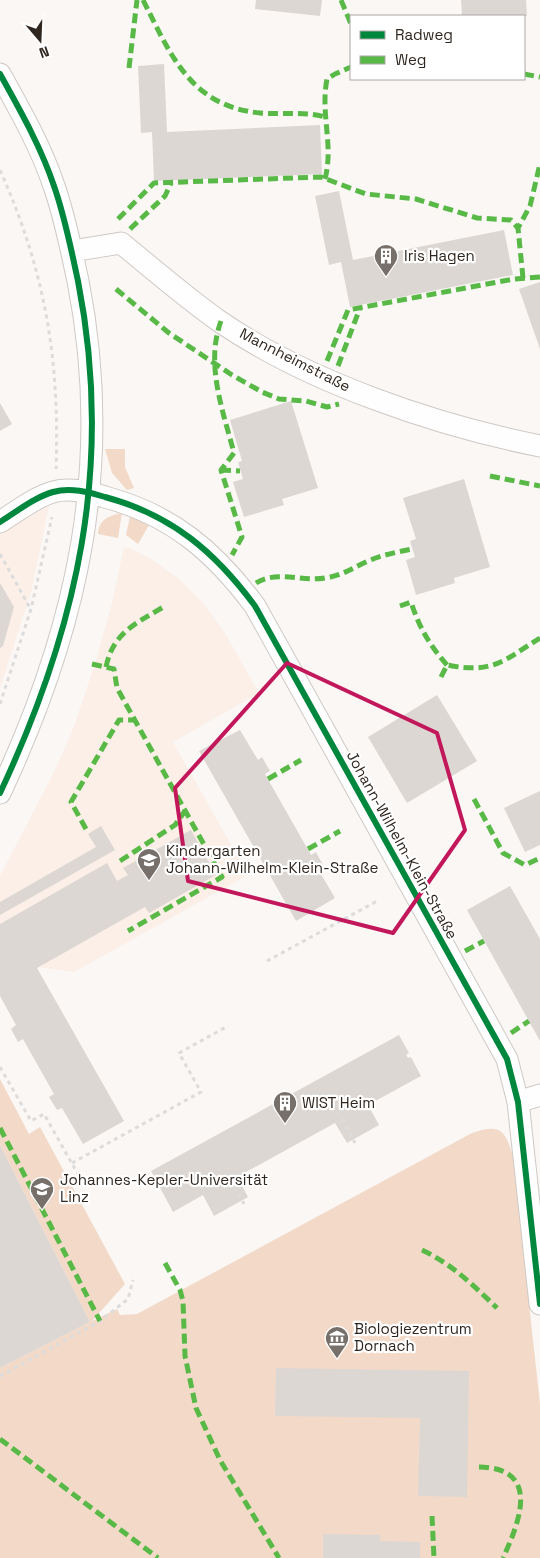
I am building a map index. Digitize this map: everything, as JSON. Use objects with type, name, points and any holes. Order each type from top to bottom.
[{"type":"street","points":[[0,74],[41,155],[54,186],[72,251],[90,352],[93,398],[90,493],[85,535],[68,610],[39,704],[0,793]]},
{"type":"street","name":"Mannheimstraße","points":[[72,251],[121,243],[220,321],[271,352],[382,401],[464,428],[540,446]]},
{"type":"street","name":"Johann-Wilhelm-Klein-Straße","points":[[0,522],[55,492],[90,493],[132,504],[174,525],[232,575],[255,606],[507,1059],[518,1102],[540,1304]]},
{"type":"street","points":[[518,1102],[540,1095]]},
{"type":"path","points":[[0,170],[18,210],[33,257],[49,324],[56,375],[56,470]]},
{"type":"path","points":[[0,704],[31,609],[53,512]]},
{"type":"path","points":[[0,554],[31,609]]},
{"type":"path","points":[[267,961],[379,900]]},
{"type":"path","points":[[72,1163],[201,1092],[179,1053],[228,1026]]},
{"type":"path","points":[[0,1067],[31,1121],[44,1114],[79,1176],[79,1185]]},
{"type":"path","points":[[342,1119],[355,1143]]},
{"type":"path","points":[[230,1180],[244,1204]]},
{"type":"path","points":[[0,1376],[100,1321],[128,1299],[133,1280]]},
{"type":"highlighted area","points":[[287,663],[437,733],[465,830],[393,933],[188,881],[175,788]]},
{"type":"shaded area","points":[[105,449],[125,449],[125,467],[134,488],[127,490],[112,473]]},
{"type":"shaded area","points":[[49,506],[31,592],[0,688],[0,533]]},
{"type":"shaded area","points":[[122,513],[118,538],[98,534],[102,522],[113,515]]},
{"type":"shaded area","points":[[130,516],[149,525],[138,544],[126,535]]},
{"type":"shaded area","points":[[124,547],[150,558],[179,579],[204,604],[225,633],[259,693],[173,742],[248,875],[74,972],[38,967],[0,989],[0,876],[54,772],[73,729],[94,667],[112,603]]},
{"type":"shaded area","name":"Biologiezentrum Dornach","points":[[0,1079],[29,1134],[40,1127],[125,1284],[92,1321],[117,1309],[120,1315],[137,1314],[472,1133],[489,1129],[500,1131],[508,1140],[513,1157],[540,1404],[540,1558],[0,1558],[0,1368],[90,1322],[0,1145]]},
{"type":"building","points":[[256,0],[322,0],[320,16],[255,9]]},
{"type":"building","points":[[461,0],[526,0],[527,16],[462,15]]},
{"type":"building","points":[[164,64],[167,132],[320,125],[322,174],[154,181],[152,132],[141,133],[138,66]]},
{"type":"building","points":[[339,191],[353,260],[504,230],[513,275],[350,307],[341,262],[329,265],[315,196]]},
{"type":"building","points":[[540,282],[540,349],[519,289]]},
{"type":"building","points":[[291,401],[318,488],[282,499],[284,505],[244,517],[233,482],[243,479],[238,462],[242,461],[230,420]]},
{"type":"building","points":[[0,403],[12,424],[0,431]]},
{"type":"building","points":[[464,479],[490,567],[454,578],[455,583],[416,595],[406,560],[415,557],[410,541],[416,539],[403,498]]},
{"type":"building","points":[[0,583],[14,607],[3,646],[0,648]]},
{"type":"building","points":[[437,695],[477,761],[407,803],[368,737]]},
{"type":"building","points":[[240,730],[258,760],[262,757],[270,771],[265,774],[311,855],[316,852],[323,865],[318,869],[335,898],[296,921],[199,751]]},
{"type":"building","points":[[540,791],[540,845],[525,852],[504,808]]},
{"type":"building","points":[[101,826],[115,850],[0,915],[0,902],[96,847],[88,834]]},
{"type":"building","points":[[191,830],[216,875],[149,913],[145,907],[37,968],[124,1121],[83,1144],[62,1108],[57,1110],[49,1097],[54,1094],[23,1039],[18,1042],[11,1029],[16,1025],[0,996],[0,924],[107,863],[117,881],[128,875],[123,868]]},
{"type":"building","points":[[510,886],[540,939],[540,1041],[467,910]]},
{"type":"building","name":"WIST Heim","points":[[399,1035],[409,1053],[406,1055],[408,1058],[411,1057],[421,1076],[368,1105],[379,1125],[347,1143],[335,1123],[237,1177],[248,1197],[214,1216],[203,1195],[173,1212],[151,1171]]},
{"type":"building","points":[[0,1145],[90,1322],[0,1368]]},
{"type":"building","points":[[276,1368],[469,1371],[467,1497],[418,1496],[420,1418],[275,1416]]},
{"type":"building","points":[[323,1534],[380,1535],[380,1541],[420,1542],[420,1558],[323,1558]]},
{"type":"marked path","points":[[129,68],[137,0]]},
{"type":"marked path","points":[[143,0],[174,58],[200,89],[216,100],[236,108],[260,113],[301,114],[325,117]]},
{"type":"marked path","points":[[341,0],[350,22]]},
{"type":"marked path","points":[[325,179],[328,154],[325,105],[327,79],[350,67]]},
{"type":"marked path","points":[[525,74],[540,77]]},
{"type":"marked path","points":[[523,278],[518,228],[530,206],[540,164]]},
{"type":"marked path","points":[[118,219],[154,183],[321,177],[366,194],[416,199],[477,218],[511,220],[518,228]]},
{"type":"marked path","points":[[130,229],[165,196],[171,183]]},
{"type":"marked path","points":[[327,361],[348,310],[514,279],[540,277]]},
{"type":"marked path","points":[[116,289],[169,333],[232,375],[262,392],[279,399],[306,401],[327,407],[339,404]]},
{"type":"marked path","points":[[338,366],[360,308]]},
{"type":"marked path","points":[[221,321],[217,337],[215,371],[217,387],[234,453],[221,470],[242,537],[232,555]]},
{"type":"marked path","points":[[221,470],[240,471]]},
{"type":"marked path","points":[[490,476],[540,486]]},
{"type":"marked path","points":[[256,583],[272,577],[317,579],[331,577],[379,557],[412,549]]},
{"type":"marked path","points":[[400,606],[411,602],[426,636],[435,651],[447,665]]},
{"type":"marked path","points":[[106,667],[109,655],[120,637],[136,624],[165,606]]},
{"type":"marked path","points":[[441,677],[447,665],[476,668],[497,664],[540,638]]},
{"type":"marked path","points":[[92,664],[114,669],[117,688],[222,877],[128,931]]},
{"type":"marked path","points":[[86,829],[71,802],[119,720],[134,720]]},
{"type":"marked path","points":[[268,779],[301,760]]},
{"type":"marked path","points":[[474,799],[503,853],[525,865],[540,858]]},
{"type":"marked path","points":[[120,861],[175,825],[185,811]]},
{"type":"marked path","points":[[308,849],[340,831]]},
{"type":"marked path","points":[[465,951],[484,941]]},
{"type":"marked path","points":[[511,1033],[529,1021]]},
{"type":"marked path","points":[[0,1128],[100,1321]]},
{"type":"marked path","points":[[422,1250],[453,1269],[497,1308]]},
{"type":"marked path","points":[[165,1263],[180,1290],[183,1301],[185,1356],[196,1408],[220,1460],[279,1558]]},
{"type":"marked path","points":[[0,1439],[158,1558]]},
{"type":"marked path","points":[[479,1467],[498,1470],[511,1476],[518,1486],[521,1498],[519,1512],[510,1543],[503,1558]]},
{"type":"marked path","points":[[432,1516],[434,1558]]},
{"type":"cycle path","points":[[0,74],[49,171],[61,209],[78,281],[88,349],[92,415],[90,480],[82,543],[68,606],[50,669],[27,731],[0,793]]},
{"type":"cycle path","points":[[0,522],[39,497],[53,492],[73,490],[99,495],[151,514],[190,538],[224,569],[255,606],[507,1059],[518,1102],[540,1304]]},
{"type":"place","name":"Iris Hagen","points":[[386,277]]},
{"type":"place","name":"Kindergarten Johann-Wilhelm-Klein-Straße","points":[[149,881]]},
{"type":"place","name":"WIST Heim","points":[[285,1124]]},
{"type":"place","name":"Johannes-Kepler-Universität Linz","points":[[42,1210]]},
{"type":"place","name":"Biologiezentrum Dornach","points":[[337,1359]]}]
